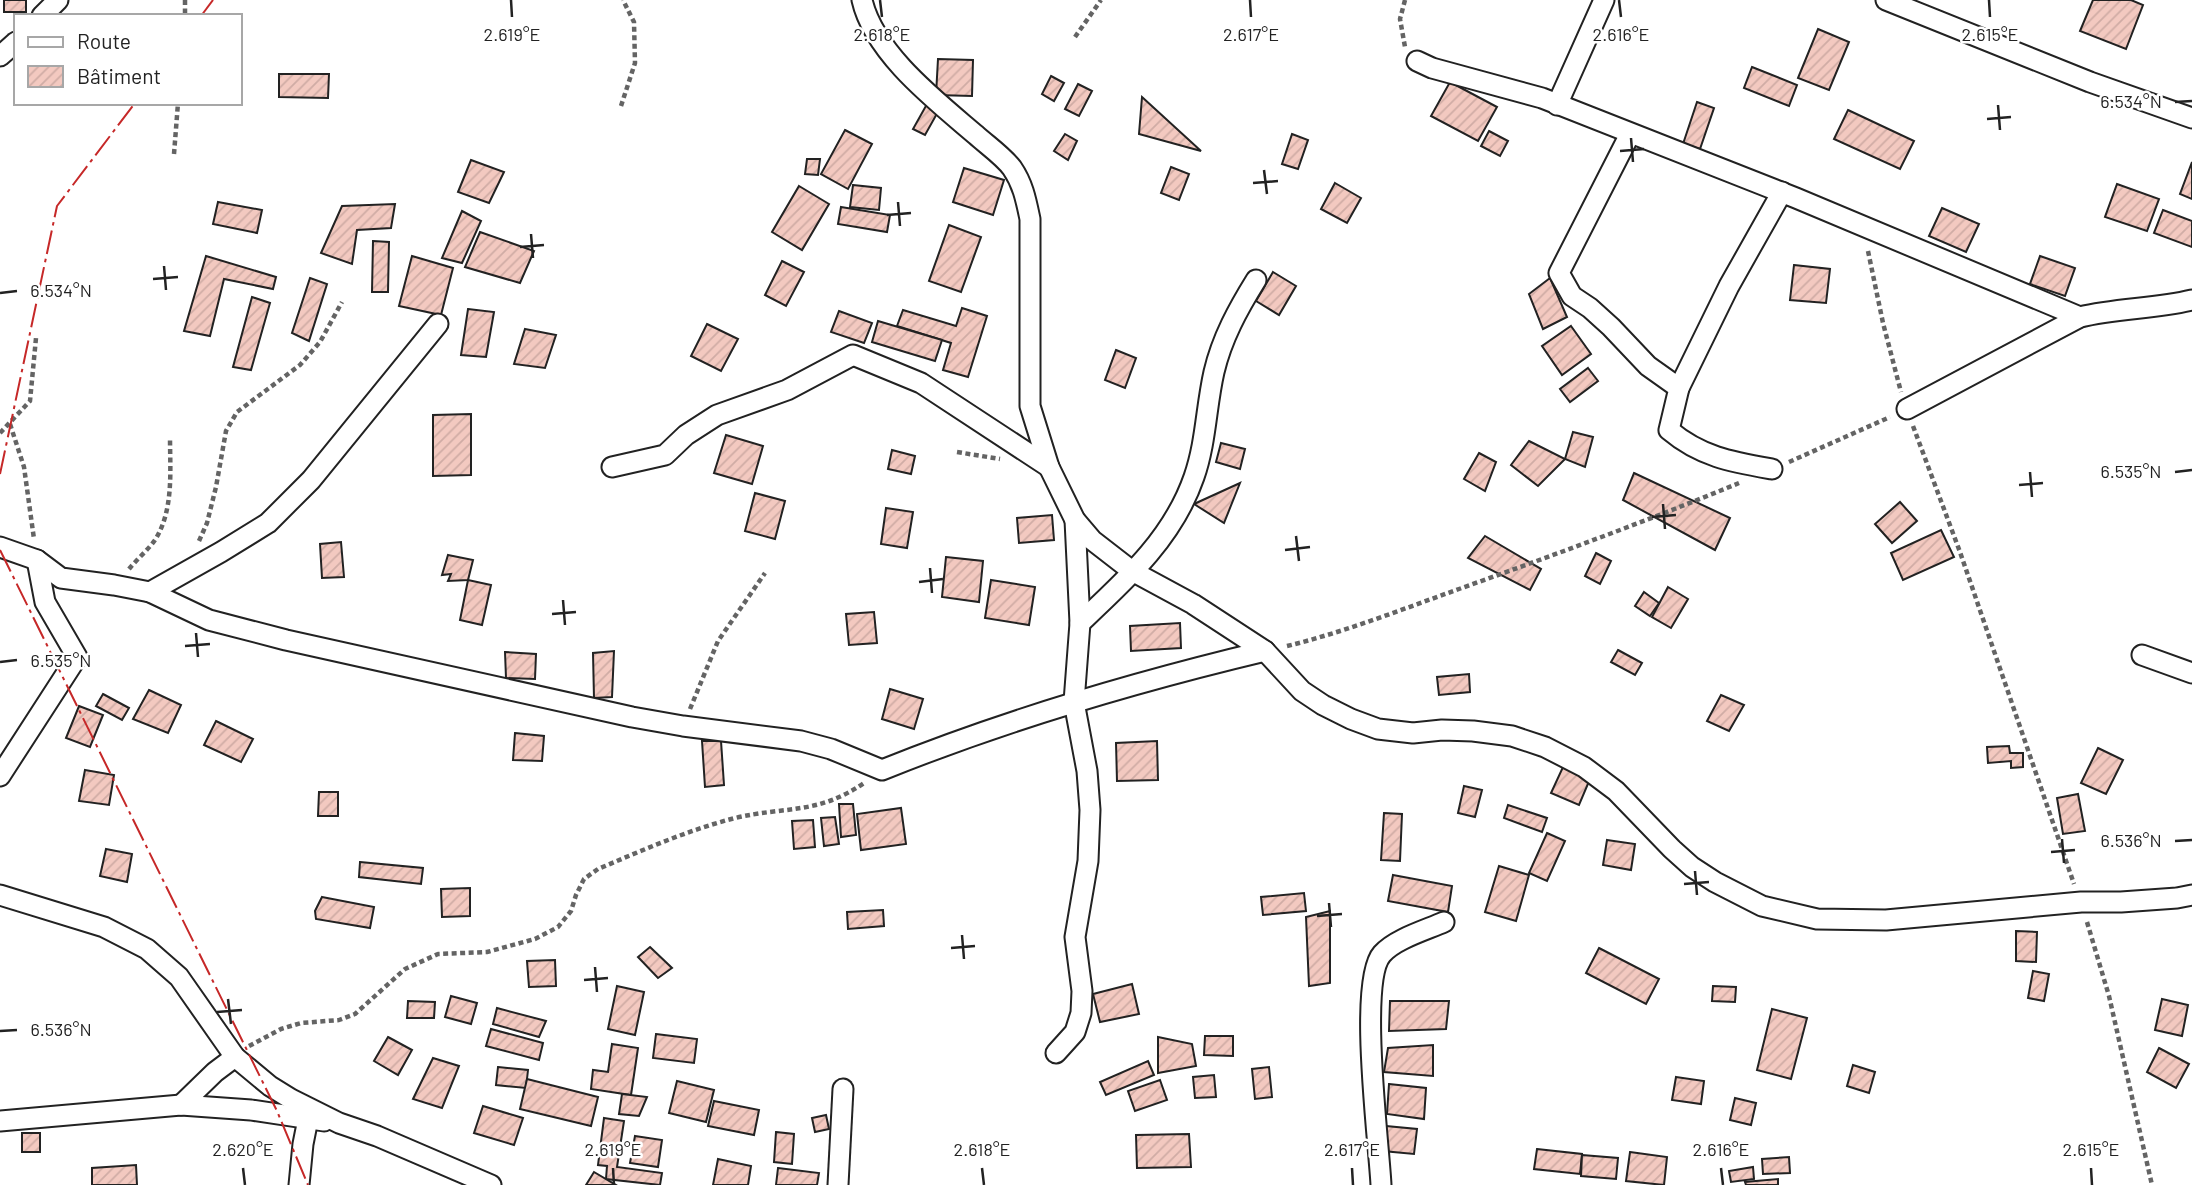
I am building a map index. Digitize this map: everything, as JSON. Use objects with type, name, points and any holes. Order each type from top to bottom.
[{"type":"street","points":[[44,14],[58,0]]},
{"type":"street","points":[[862,0],[866,16],[878,38],[898,62],[1010,165],[1025,191],[1030,219],[1030,406],[1049,467],[1075,520],[1092,540],[1132,571],[1193,604],[1265,651],[1302,691],[1323,705],[1378,729],[1413,733],[1473,731],[1512,736],[1545,747],[1584,766],[1616,791],[1672,849],[1692,867],[1715,882],[1762,906],[1817,919],[1886,920],[2081,902],[2177,898],[2192,894]]},
{"type":"street","points":[[1557,105],[1604,0]]},
{"type":"street","points":[[1886,0],[2090,82],[2192,118]]},
{"type":"street","points":[[0,56],[14,43]]},
{"type":"street","points":[[1418,61],[1432,68],[1525,93],[1782,192],[2080,317]]},
{"type":"street","points":[[1630,134],[1559,273],[1572,296],[1612,327],[1648,366],[1679,388]]},
{"type":"street","points":[[1772,469],[1713,457],[1685,443],[1669,430],[1679,388],[1729,286],[1782,192]]},
{"type":"street","points":[[1080,623],[1156,548],[1176,518],[1201,455],[1209,395],[1222,343],[1256,280]]},
{"type":"street","points":[[1907,410],[2080,317],[2192,300]]},
{"type":"street","points":[[150,592],[268,523],[311,480],[438,324]]},
{"type":"street","points":[[612,467],[665,454],[686,435],[717,415],[787,390],[853,355],[921,383],[1049,467]]},
{"type":"street","points":[[1056,1053],[1075,1032],[1081,1013],[1082,991],[1075,937],[1088,861],[1090,810],[1087,771],[1074,702],[1080,623],[1075,520]]},
{"type":"street","points":[[0,547],[37,561],[61,578],[150,592],[209,620],[286,640],[632,717],[802,741],[831,749],[882,770],[1074,702],[1199,666],[1265,651]]},
{"type":"street","points":[[0,776],[77,657],[46,602],[37,561]]},
{"type":"street","points":[[2142,655],[2192,673]]},
{"type":"street","points":[[4,893],[104,927],[147,949],[180,977],[234,1057],[281,1093],[339,1123],[377,1136],[491,1185]]},
{"type":"street","points":[[1381,1185],[1371,1028],[1370,995],[1373,973],[1381,954],[1403,939],[1444,922]]},
{"type":"street","points":[[181,1105],[234,1057]]},
{"type":"street","points":[[838,1185],[843,1088]]},
{"type":"street","points":[[0,1121],[181,1105],[251,1110],[339,1123]]},
{"type":"street","points":[[299,1185],[308,1119]]},
{"type":"path","points":[[621,106],[635,63],[634,22],[623,0]]},
{"type":"path","points":[[1075,37],[1101,0]]},
{"type":"path","points":[[1405,0],[1400,19],[1402,35],[1406,50],[1418,61]]},
{"type":"path","points":[[174,154],[178,105]]},
{"type":"path","points":[[1863,226],[1883,323],[1907,410],[1960,552],[2081,902],[2109,996],[2152,1185]]},
{"type":"path","points":[[186,571],[207,523],[226,430],[237,412],[300,365],[320,342],[342,302]]},
{"type":"path","points":[[0,433],[30,401],[36,338]]},
{"type":"path","points":[[1265,651],[1308,641],[1644,523],[1907,410]]},
{"type":"path","points":[[10,424],[24,467],[37,561]]},
{"type":"path","points":[[114,585],[155,540],[167,511],[170,437]]},
{"type":"path","points":[[683,726],[718,641],[765,573]]},
{"type":"path","points":[[234,1057],[281,1029],[301,1023],[339,1020],[355,1014],[405,970],[438,954],[487,952],[535,939],[558,927],[571,911],[584,880],[598,869],[704,827],[760,813],[809,808],[844,796]]},
{"type":"building","points":[[4,0],[26,0],[26,12],[4,12]]},
{"type":"building","points":[[2093,0],[2131,0],[2143,5],[2126,49],[2080,31]]},
{"type":"building","points":[[1818,29],[1849,42],[1829,90],[1798,78]]},
{"type":"building","points":[[938,59],[973,60],[972,96],[936,95]]},
{"type":"building","points":[[1752,67],[1797,85],[1789,106],[1744,88]]},
{"type":"building","points":[[279,74],[329,74],[328,98],[279,97]]},
{"type":"building","points":[[1051,76],[1064,83],[1054,101],[1042,94]]},
{"type":"building","points":[[1450,82],[1497,107],[1478,141],[1431,116]]},
{"type":"building","points":[[1078,84],[1092,91],[1079,116],[1065,109]]},
{"type":"building","points":[[1142,97],[1201,151],[1139,134]]},
{"type":"building","points":[[1697,102],[1714,108],[1700,149],[1683,144]]},
{"type":"building","points":[[927,104],[939,110],[925,135],[913,129]]},
{"type":"building","points":[[1848,110],[1914,141],[1900,169],[1834,139]]},
{"type":"building","points":[[845,130],[872,144],[848,189],[821,174]]},
{"type":"building","points":[[1489,131],[1508,141],[1500,156],[1481,146]]},
{"type":"building","points":[[1065,134],[1077,141],[1068,160],[1054,151]]},
{"type":"building","points":[[1292,134],[1308,140],[1298,169],[1282,164]]},
{"type":"building","points":[[807,159],[820,159],[818,175],[805,174]]},
{"type":"building","points":[[471,160],[504,172],[489,203],[458,192]]},
{"type":"building","points":[[2192,162],[2192,199],[2180,194]]},
{"type":"building","points":[[1171,167],[1189,174],[1179,200],[1161,193]]},
{"type":"building","points":[[964,168],[1004,180],[993,215],[953,202]]},
{"type":"building","points":[[1335,183],[1361,198],[1347,223],[1321,209]]},
{"type":"building","points":[[2117,184],[2159,199],[2147,231],[2105,217]]},
{"type":"building","points":[[853,185],[881,188],[879,210],[850,207]]},
{"type":"building","points":[[799,186],[829,204],[802,250],[772,232]]},
{"type":"building","points":[[218,202],[262,210],[257,233],[213,224]]},
{"type":"building","points":[[395,204],[391,228],[357,230],[352,264],[321,253],[342,206]]},
{"type":"building","points":[[841,207],[890,215],[887,232],[838,224]]},
{"type":"building","points":[[1942,208],[1979,224],[1966,252],[1929,236]]},
{"type":"building","points":[[2163,210],[2192,221],[2192,247],[2154,233]]},
{"type":"building","points":[[462,211],[481,221],[462,263],[442,258]]},
{"type":"building","points":[[949,225],[981,237],[961,292],[929,281]]},
{"type":"building","points":[[480,232],[534,251],[520,283],[465,267]]},
{"type":"building","points":[[373,241],[389,242],[388,292],[372,292]]},
{"type":"building","points":[[206,256],[276,277],[273,289],[224,279],[210,336],[184,331]]},
{"type":"building","points":[[412,256],[453,268],[441,315],[399,306]]},
{"type":"building","points":[[2040,256],[2075,268],[2065,296],[2030,284]]},
{"type":"building","points":[[782,261],[804,272],[786,306],[765,295]]},
{"type":"building","points":[[1794,265],[1830,269],[1826,303],[1790,300]]},
{"type":"building","points":[[1273,272],[1296,286],[1279,315],[1256,301]]},
{"type":"building","points":[[310,278],[327,284],[309,341],[292,333]]},
{"type":"building","points":[[1550,278],[1567,317],[1543,329],[1529,294]]},
{"type":"building","points":[[252,297],[270,303],[251,370],[233,367]]},
{"type":"building","points":[[962,308],[987,316],[968,377],[943,370],[951,343],[897,326],[903,310],[956,326]]},
{"type":"building","points":[[468,309],[494,312],[486,357],[461,355]]},
{"type":"building","points":[[839,311],[872,323],[864,343],[831,332]]},
{"type":"building","points":[[878,321],[942,340],[935,361],[872,342]]},
{"type":"building","points":[[707,324],[738,339],[721,371],[691,356]]},
{"type":"building","points":[[1571,326],[1591,354],[1562,375],[1542,346]]},
{"type":"building","points":[[525,329],[556,335],[545,368],[514,364]]},
{"type":"building","points":[[1116,350],[1136,358],[1125,388],[1105,380]]},
{"type":"building","points":[[1588,368],[1598,381],[1570,402],[1560,389]]},
{"type":"building","points":[[471,414],[471,475],[433,476],[433,415]]},
{"type":"building","points":[[1573,432],[1593,437],[1585,467],[1565,459]]},
{"type":"building","points":[[726,435],[763,446],[752,484],[714,473]]},
{"type":"building","points":[[1529,441],[1565,459],[1538,486],[1511,465]]},
{"type":"building","points":[[1221,443],[1245,449],[1240,469],[1216,462]]},
{"type":"building","points":[[892,450],[915,456],[911,474],[888,469]]},
{"type":"building","points":[[1479,453],[1496,462],[1485,491],[1464,479]]},
{"type":"building","points":[[1634,473],[1730,518],[1715,550],[1623,500]]},
{"type":"building","points":[[1240,483],[1224,523],[1194,504]]},
{"type":"building","points":[[755,493],[785,501],[775,539],[745,531]]},
{"type":"building","points":[[1900,502],[1917,521],[1892,543],[1875,524]]},
{"type":"building","points":[[886,508],[913,512],[907,548],[881,544]]},
{"type":"building","points":[[1052,515],[1054,540],[1019,543],[1017,518]]},
{"type":"building","points":[[1941,530],[1954,557],[1903,580],[1891,553]]},
{"type":"building","points":[[1485,536],[1541,569],[1530,590],[1468,558]]},
{"type":"building","points":[[341,542],[344,577],[322,578],[320,544]]},
{"type":"building","points":[[1596,553],[1611,561],[1600,584],[1585,576]]},
{"type":"building","points":[[448,555],[473,560],[468,580],[448,581],[451,574],[442,575]]},
{"type":"building","points":[[946,557],[983,561],[979,602],[942,597]]},
{"type":"building","points":[[468,580],[491,585],[482,625],[460,620]]},
{"type":"building","points":[[991,580],[1035,587],[1029,625],[985,618]]},
{"type":"building","points":[[1668,587],[1688,599],[1671,628],[1652,617]]},
{"type":"building","points":[[1644,592],[1659,603],[1650,616],[1635,606]]},
{"type":"building","points":[[874,612],[877,643],[849,645],[846,614]]},
{"type":"building","points":[[1180,623],[1181,648],[1131,651],[1130,626]]},
{"type":"building","points":[[1618,650],[1642,663],[1635,675],[1611,662]]},
{"type":"building","points":[[614,651],[612,697],[594,698],[593,653]]},
{"type":"building","points":[[505,652],[536,654],[535,679],[506,678]]},
{"type":"building","points":[[1469,674],[1470,692],[1439,695],[1437,677]]},
{"type":"building","points":[[890,689],[923,699],[914,729],[882,719]]},
{"type":"building","points":[[149,690],[181,705],[168,733],[133,719]]},
{"type":"building","points":[[103,694],[129,708],[122,720],[96,706]]},
{"type":"building","points":[[1721,695],[1744,705],[1729,731],[1707,721]]},
{"type":"building","points":[[79,706],[103,715],[90,747],[66,738]]},
{"type":"building","points":[[216,721],[253,739],[241,762],[204,745]]},
{"type":"building","points":[[515,733],[544,736],[542,761],[513,760]]},
{"type":"building","points":[[702,741],[721,741],[724,785],[705,787]]},
{"type":"building","points":[[1157,741],[1158,780],[1117,781],[1116,743]]},
{"type":"building","points":[[2009,746],[2010,753],[2023,753],[2023,767],[2011,768],[2011,761],[1988,763],[1987,747]]},
{"type":"building","points":[[2098,748],[2123,760],[2106,794],[2081,783]]},
{"type":"building","points":[[1563,767],[1590,779],[1579,805],[1551,793]]},
{"type":"building","points":[[85,770],[114,775],[109,805],[79,801]]},
{"type":"building","points":[[1464,786],[1482,790],[1475,817],[1458,813]]},
{"type":"building","points":[[319,792],[338,792],[338,816],[318,816]]},
{"type":"building","points":[[2078,794],[2085,831],[2063,834],[2057,798]]},
{"type":"building","points":[[839,804],[853,804],[856,835],[841,837]]},
{"type":"building","points":[[1508,805],[1547,818],[1542,832],[1504,818]]},
{"type":"building","points":[[901,808],[906,844],[861,850],[857,814]]},
{"type":"building","points":[[1384,813],[1402,814],[1400,861],[1381,860]]},
{"type":"building","points":[[835,817],[839,844],[824,846],[821,818]]},
{"type":"building","points":[[813,820],[815,847],[794,849],[792,821]]},
{"type":"building","points":[[1547,833],[1565,841],[1547,881],[1529,873]]},
{"type":"building","points":[[1607,840],[1635,844],[1631,870],[1603,865]]},
{"type":"building","points":[[106,849],[132,854],[127,882],[100,876]]},
{"type":"building","points":[[360,862],[423,868],[421,884],[359,877]]},
{"type":"building","points":[[1499,866],[1529,875],[1516,921],[1485,912]]},
{"type":"building","points":[[1393,875],[1452,886],[1448,912],[1388,901]]},
{"type":"building","points":[[470,888],[470,916],[442,917],[441,889]]},
{"type":"building","points":[[1304,893],[1306,911],[1263,915],[1261,897]]},
{"type":"building","points":[[322,897],[374,907],[370,928],[316,919],[315,911]]},
{"type":"building","points":[[883,910],[884,926],[848,929],[847,912]]},
{"type":"building","points":[[1330,911],[1330,983],[1309,986],[1306,917]]},
{"type":"building","points":[[2016,931],[2037,932],[2036,962],[2016,961]]},
{"type":"building","points":[[650,947],[672,968],[658,978],[638,957]]},
{"type":"building","points":[[1599,948],[1659,979],[1646,1004],[1586,973]]},
{"type":"building","points":[[555,960],[556,986],[529,987],[527,961]]},
{"type":"building","points":[[2033,971],[2049,974],[2044,1001],[2028,998]]},
{"type":"building","points":[[1132,984],[1139,1014],[1100,1022],[1093,994]]},
{"type":"building","points":[[617,986],[644,992],[635,1035],[608,1029]]},
{"type":"building","points":[[1713,986],[1736,987],[1735,1002],[1712,1001]]},
{"type":"building","points":[[451,996],[477,1003],[471,1024],[445,1017]]},
{"type":"building","points":[[2162,999],[2188,1005],[2182,1036],[2155,1030]]},
{"type":"building","points":[[408,1001],[435,1002],[434,1018],[407,1018]]},
{"type":"building","points":[[1390,1001],[1449,1001],[1446,1029],[1389,1031]]},
{"type":"building","points":[[497,1008],[546,1021],[539,1037],[493,1024]]},
{"type":"building","points":[[1772,1009],[1807,1018],[1791,1079],[1757,1070]]},
{"type":"building","points":[[491,1029],[543,1043],[539,1060],[486,1046]]},
{"type":"building","points":[[656,1034],[697,1039],[694,1063],[653,1058]]},
{"type":"building","points":[[1205,1036],[1233,1036],[1233,1056],[1204,1055]]},
{"type":"building","points":[[388,1037],[412,1050],[398,1075],[374,1061]]},
{"type":"building","points":[[1158,1037],[1192,1044],[1196,1066],[1158,1073]]},
{"type":"building","points":[[612,1044],[638,1048],[631,1095],[591,1089],[593,1070],[608,1072]]},
{"type":"building","points":[[1433,1045],[1433,1076],[1384,1072],[1388,1048]]},
{"type":"building","points":[[2159,1048],[2189,1064],[2176,1088],[2147,1072]]},
{"type":"building","points":[[433,1058],[459,1066],[442,1108],[413,1099]]},
{"type":"building","points":[[1148,1061],[1154,1075],[1106,1095],[1100,1082]]},
{"type":"building","points":[[1853,1065],[1875,1072],[1869,1093],[1847,1086]]},
{"type":"building","points":[[498,1067],[528,1070],[526,1088],[496,1085]]},
{"type":"building","points":[[1269,1067],[1272,1097],[1255,1099],[1252,1069]]},
{"type":"building","points":[[1214,1075],[1216,1097],[1195,1098],[1193,1077]]},
{"type":"building","points":[[1676,1077],[1704,1081],[1701,1104],[1672,1100]]},
{"type":"building","points":[[527,1079],[598,1097],[591,1126],[520,1109]]},
{"type":"building","points":[[1160,1080],[1167,1100],[1135,1111],[1128,1091]]},
{"type":"building","points":[[677,1081],[714,1090],[706,1122],[669,1113]]},
{"type":"building","points":[[1389,1084],[1426,1088],[1424,1119],[1387,1114]]},
{"type":"building","points":[[622,1094],[647,1097],[639,1116],[619,1114]]},
{"type":"building","points":[[1735,1098],[1756,1103],[1751,1125],[1730,1120]]},
{"type":"building","points":[[714,1101],[759,1110],[754,1135],[708,1126]]},
{"type":"building","points":[[483,1106],[523,1118],[514,1145],[474,1133]]},
{"type":"building","points":[[826,1115],[829,1129],[815,1132],[812,1118]]},
{"type":"building","points":[[604,1118],[624,1121],[617,1167],[662,1173],[660,1185],[606,1179],[607,1166],[598,1165]]},
{"type":"building","points":[[1386,1126],[1417,1129],[1414,1154],[1383,1151]]},
{"type":"building","points":[[776,1132],[794,1134],[792,1164],[774,1162]]},
{"type":"building","points":[[22,1133],[40,1133],[40,1152],[22,1152]]},
{"type":"building","points":[[1189,1134],[1191,1167],[1137,1168],[1136,1135]]},
{"type":"building","points":[[635,1136],[662,1140],[658,1167],[630,1163]]},
{"type":"building","points":[[1537,1149],[1582,1154],[1580,1174],[1534,1169]]},
{"type":"building","points":[[1630,1152],[1667,1157],[1664,1185],[1626,1181]]},
{"type":"building","points":[[1582,1155],[1618,1158],[1616,1179],[1581,1176]]},
{"type":"building","points":[[1789,1157],[1790,1173],[1763,1174],[1762,1159]]},
{"type":"building","points":[[718,1159],[751,1166],[748,1185],[713,1185]]},
{"type":"building","points":[[136,1165],[137,1185],[92,1185],[92,1168]]},
{"type":"building","points":[[1753,1167],[1754,1179],[1731,1182],[1729,1171]]},
{"type":"building","points":[[778,1168],[819,1173],[817,1185],[776,1185]]},
{"type":"building","points":[[594,1172],[616,1185],[586,1185]]},
{"type":"building","points":[[1778,1179],[1778,1185],[1746,1185],[1745,1182]]},
{"type":"power","points":[[202,14],[213,0]]},
{"type":"power","points":[[0,474],[57,206],[133,105]]},
{"type":"power","points":[[0,550],[277,1111],[308,1185]]}]
